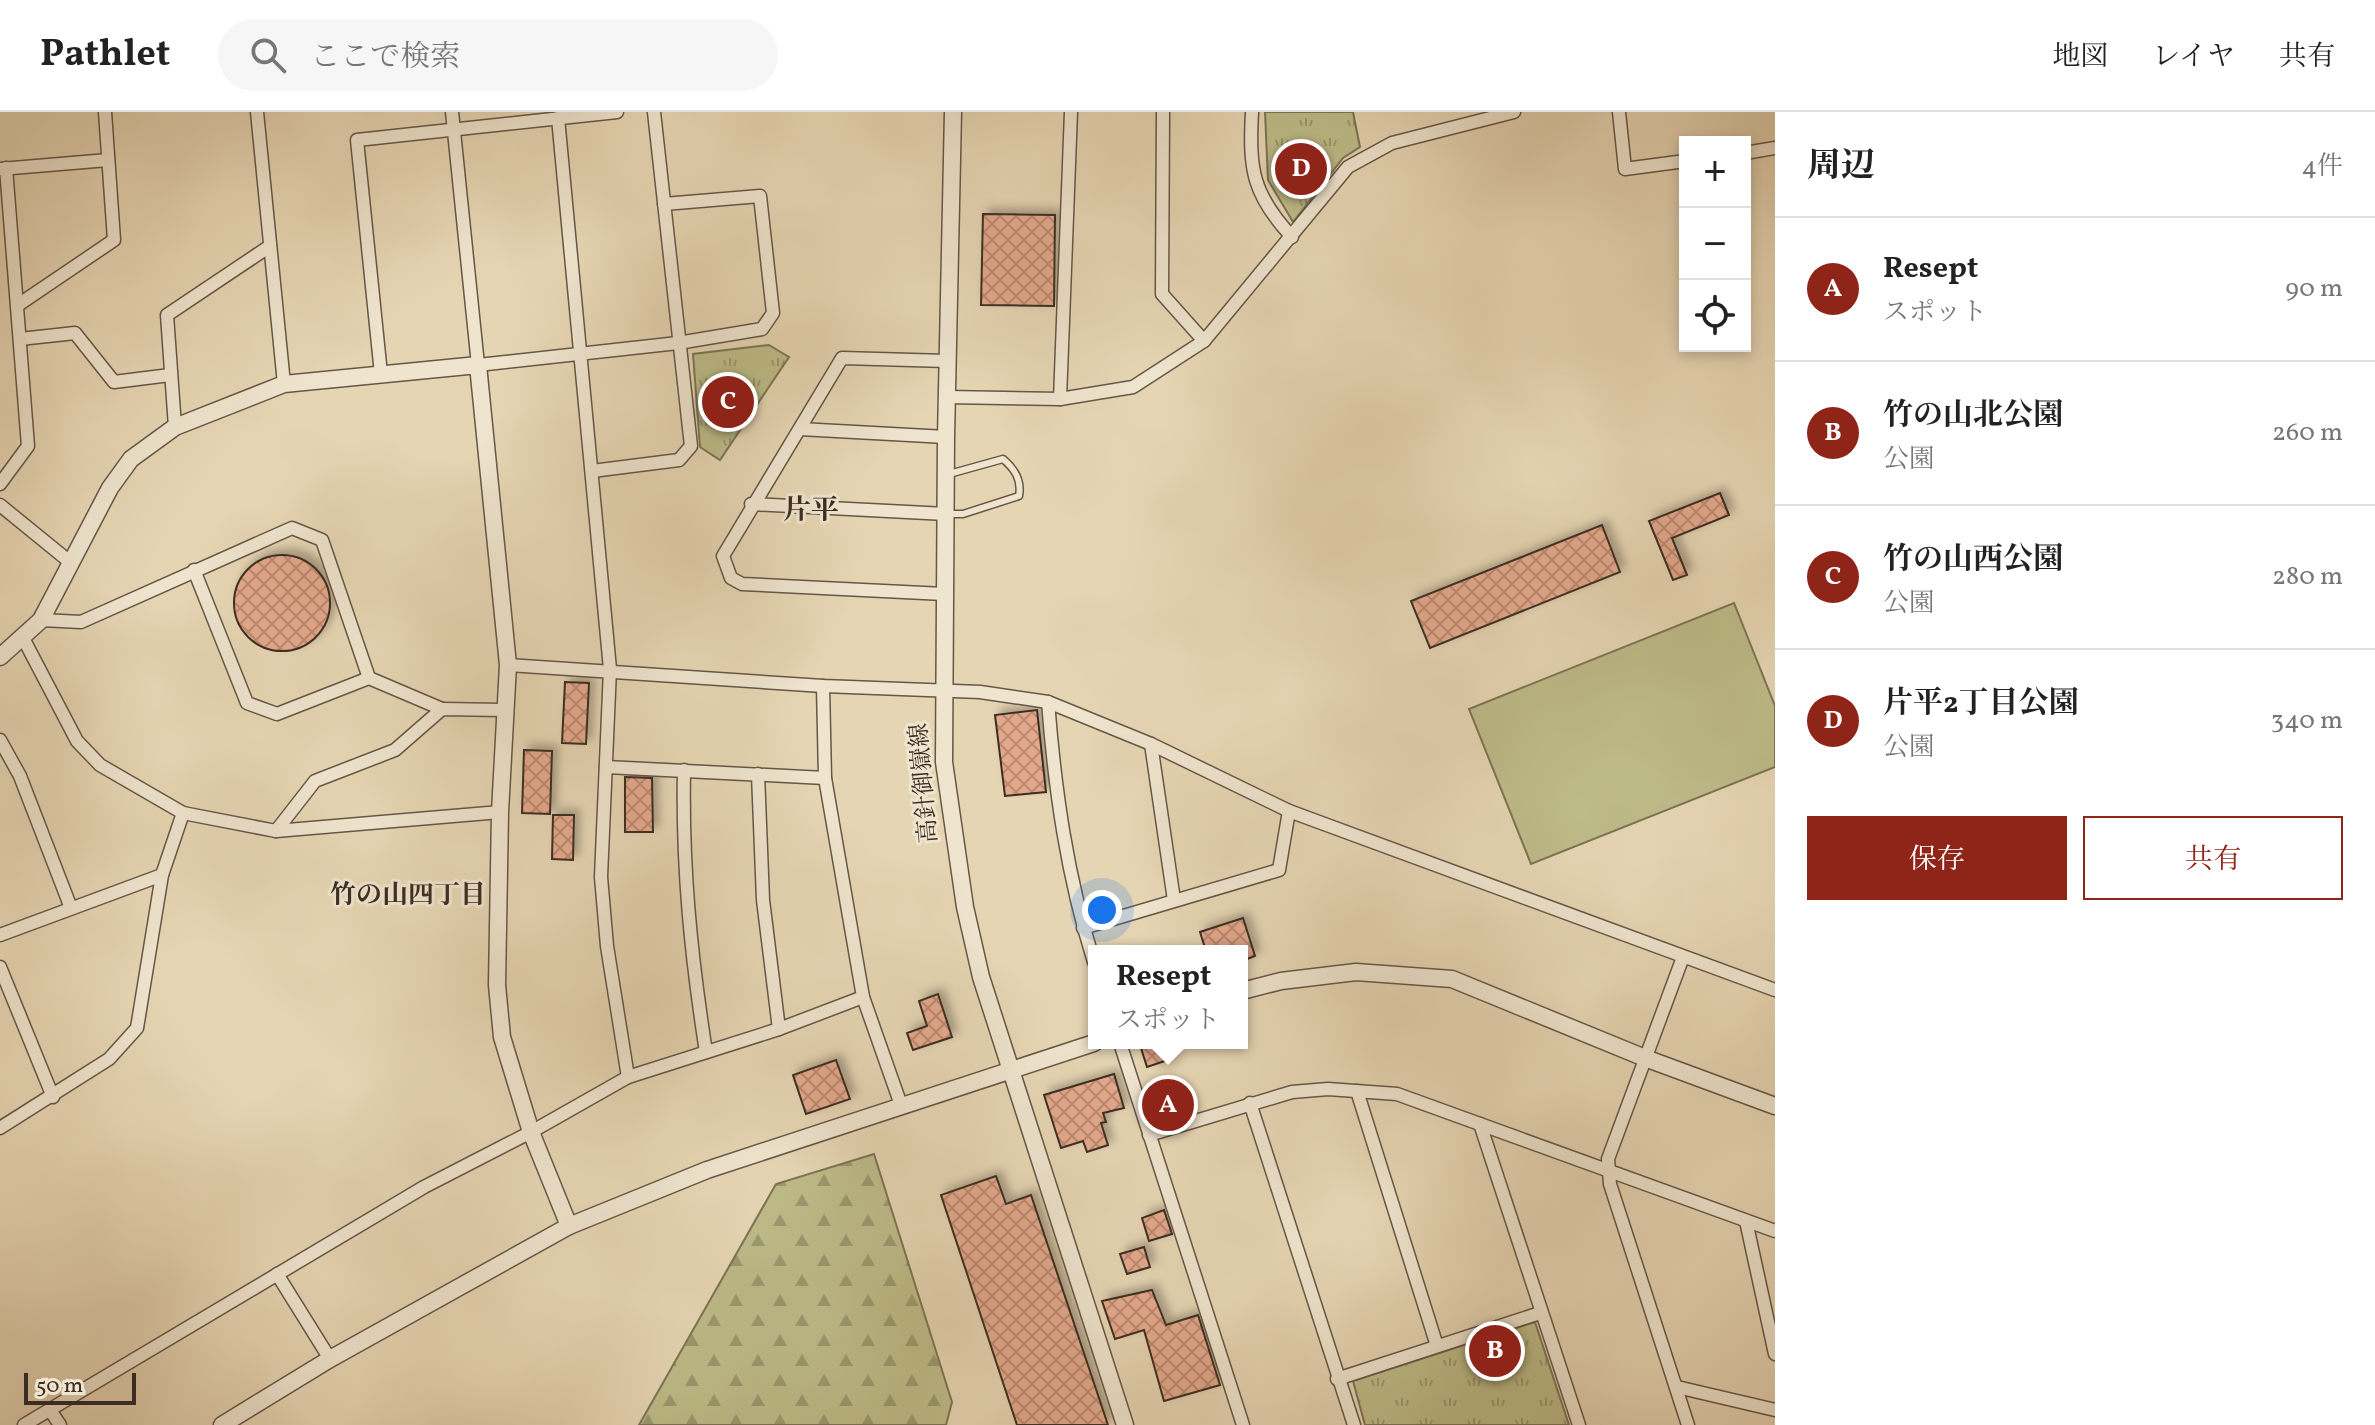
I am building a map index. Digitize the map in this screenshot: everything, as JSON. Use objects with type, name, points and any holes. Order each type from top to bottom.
[{"type":"street","points":[[18,305],[114,240],[105,112]]},
{"type":"street","points":[[257,112],[284,384]]},
{"type":"street","points":[[452,112],[508,665],[503,710],[497,985],[502,1037],[531,1132],[569,1226]]},
{"type":"street","points":[[381,374],[357,140],[361,137],[617,112]]},
{"type":"street","points":[[592,471],[679,460],[691,446],[654,112]]},
{"type":"street","name":"高針御嶽線","points":[[953,112],[943,691],[947,799],[965,907],[981,977],[1125,1425]]},
{"type":"street","points":[[1060,399],[1071,112]]},
{"type":"street","points":[[1163,112],[1162,294],[1204,341]]},
{"type":"street","points":[[1252,112],[1250,157],[1258,191],[1269,212],[1292,237]]},
{"type":"street","points":[[947,397],[1060,399],[1133,387],[1204,341],[1348,167],[1392,143],[1514,112]]},
{"type":"street","points":[[1619,112],[1625,169],[1679,162]]},
{"type":"street","points":[[558,118],[610,669],[601,877],[607,946],[628,1077]]},
{"type":"street","points":[[1751,152],[1775,148]]},
{"type":"street","points":[[0,484],[28,446],[18,305],[3,168],[108,160]]},
{"type":"street","points":[[0,657],[41,620],[110,488],[131,459],[175,427],[284,384],[678,343],[762,329],[773,313],[760,196],[664,204]]},
{"type":"street","points":[[175,427],[167,315],[270,246]]},
{"type":"street","points":[[20,339],[75,333],[114,382],[170,375]]},
{"type":"street","points":[[944,594],[742,584],[731,578],[723,556],[751,504],[842,358],[947,361]]},
{"type":"street","points":[[800,429],[946,437]]},
{"type":"street","points":[[751,504],[946,514]]},
{"type":"street","points":[[0,505],[70,562]]},
{"type":"street","points":[[41,620],[81,622],[292,528],[322,540],[369,678]]},
{"type":"street","points":[[194,570],[247,703],[277,714],[369,678],[442,709],[503,710]]},
{"type":"street","points":[[22,636],[77,741],[100,765],[183,813],[276,831],[500,812]]},
{"type":"street","points":[[508,665],[943,691],[1048,702],[1151,744],[1289,811],[1775,990]]},
{"type":"street","points":[[823,686],[825,778],[863,997],[901,1105]]},
{"type":"street","points":[[1048,702],[1057,808],[1088,945]]},
{"type":"street","points":[[276,831],[315,781],[395,750],[442,709]]},
{"type":"street","points":[[0,740],[20,776],[71,908]]},
{"type":"street","points":[[1151,744],[1174,900]]},
{"type":"street","points":[[606,767],[825,778]]},
{"type":"street","points":[[684,770],[683,856],[688,937],[706,1052]]},
{"type":"street","points":[[758,774],[763,900],[779,1029]]},
{"type":"street","points":[[1083,928],[1279,870],[1289,811]]},
{"type":"street","points":[[0,1128],[109,1059],[137,1028],[162,875],[183,813]]},
{"type":"street","points":[[0,935],[162,875]]},
{"type":"street","points":[[1683,957],[1608,1159],[1608,1170],[1688,1425]]},
{"type":"street","points":[[0,967],[53,1097]]},
{"type":"street","points":[[1248,989],[1281,981],[1356,972],[1452,979],[1645,1058],[1775,1106]]},
{"type":"street","points":[[24,1425],[424,1187],[628,1077],[779,1029],[863,997]]},
{"type":"street","points":[[222,1425],[330,1359],[569,1226],[707,1170],[1088,1045]]},
{"type":"street","points":[[1122,1049],[1243,1425]]},
{"type":"street","points":[[1357,1091],[1437,1346]]},
{"type":"street","points":[[1149,1135],[1292,1092],[1397,1094],[1775,1231]]},
{"type":"street","points":[[1250,1103],[1354,1425]]},
{"type":"street","points":[[1480,1124],[1579,1425]]},
{"type":"street","points":[[1746,1221],[1775,1354]]},
{"type":"street","points":[[277,1274],[330,1359]]},
{"type":"street","points":[[1337,1379],[1540,1313]]},
{"type":"street","points":[[1677,1387],[1775,1410]]},
{"type":"street","points":[[50,1410],[60,1425]]},
{"type":"lane","points":[[946,475],[1003,459],[1014,469],[1020,488],[1019,496],[963,514],[946,514]]},
{"type":"green space","points":[[1265,112],[1353,112],[1360,147],[1343,158],[1293,222],[1268,180]]},
{"type":"green space","points":[[769,345],[789,357],[720,460],[700,447],[693,354]]},
{"type":"green space","points":[[1734,603],[1775,706],[1775,767],[1531,864],[1469,709]]},
{"type":"green space","points":[[874,1154],[952,1402],[946,1425],[639,1425],[776,1184]]},
{"type":"green space","points":[[1535,1322],[1569,1425],[1365,1425],[1353,1381]]},
{"type":"building","points":[[983,214],[1055,215],[1054,306],[981,305]]},
{"type":"building","points":[[1720,493],[1729,515],[1672,538],[1687,575],[1673,580],[1649,521]]},
{"type":"building","points":[[1602,525],[1620,572],[1430,648],[1411,601]]},
{"type":"building","points":[[282,555],[300,559],[316,569],[326,585],[330,603],[326,621],[316,637],[300,647],[282,651],[264,647],[248,637],[238,621],[234,603],[238,585],[248,569],[264,559]]},
{"type":"building","points":[[565,682],[589,683],[586,744],[562,743]]},
{"type":"building","points":[[1037,710],[1046,792],[1005,796],[995,715]]},
{"type":"building","points":[[524,750],[552,751],[550,814],[522,813]]},
{"type":"building","points":[[625,777],[652,778],[653,832],[625,832]]},
{"type":"building","points":[[553,815],[574,815],[573,860],[552,859]]},
{"type":"building","points":[[1243,918],[1255,956],[1248,959],[1248,945],[1204,945],[1200,932]]},
{"type":"building","points":[[938,994],[952,1037],[913,1050],[907,1033],[927,1026],[919,1001]]},
{"type":"building","points":[[1141,1049],[1167,1049],[1171,1059],[1147,1067]]},
{"type":"building","points":[[836,1060],[850,1099],[806,1114],[793,1075]]},
{"type":"building","points":[[1114,1074],[1124,1108],[1103,1113],[1106,1122],[1101,1123],[1108,1145],[1087,1152],[1083,1141],[1061,1148],[1044,1095]]},
{"type":"building","points":[[1177,1089],[1183,1112],[1159,1118],[1152,1098]]},
{"type":"building","points":[[996,1176],[1006,1204],[1031,1195],[1108,1425],[1017,1425],[941,1195]]},
{"type":"building","points":[[1164,1210],[1172,1234],[1149,1241],[1142,1218]]},
{"type":"building","points":[[1144,1247],[1150,1267],[1127,1274],[1120,1254]]},
{"type":"building","points":[[1152,1290],[1166,1325],[1198,1315],[1220,1385],[1164,1401],[1144,1330],[1115,1339],[1102,1301]]},
{"type":"place","name":"片平2丁目公園","points":[[1301,169]]},
{"type":"place","name":"竹の山西公園","points":[[728,402]]},
{"type":"place","name":"Resept","points":[[1168,1105]]},
{"type":"place","name":"竹の山北公園","points":[[1495,1351]]},
{"type":"district","name":"片平","points":[[811,511]]},
{"type":"district","name":"竹の山四丁目","points":[[408,896]]}]
